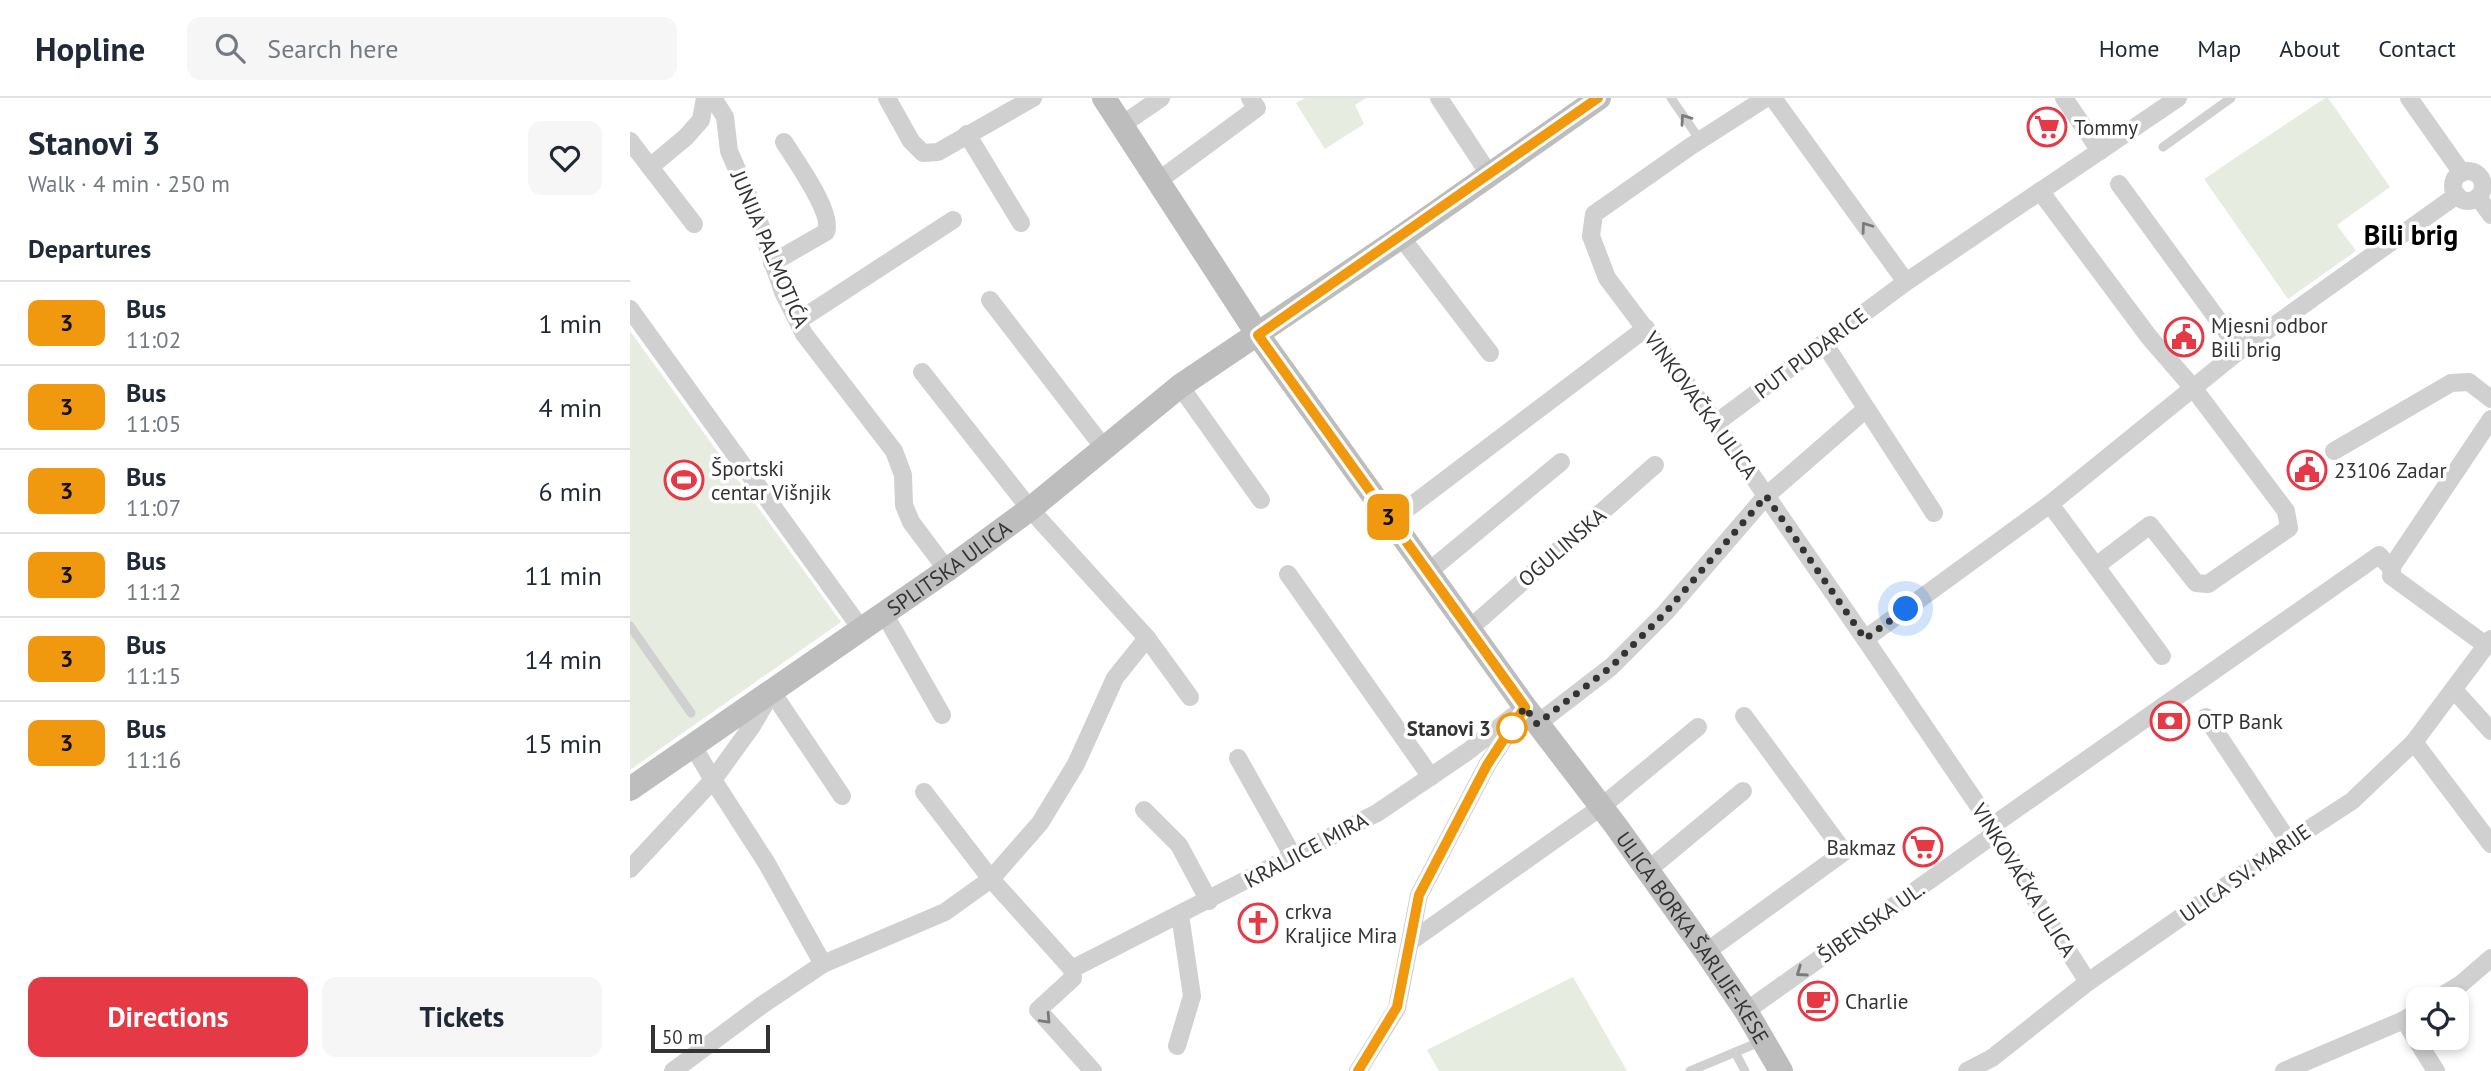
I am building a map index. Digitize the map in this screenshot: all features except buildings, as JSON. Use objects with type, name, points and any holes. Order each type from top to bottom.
[{"type":"street","points":[[650,167],[686,137],[701,120],[705,98]]},
{"type":"street","name":"JUNIJA PALMOTIĆA","points":[[713,98],[725,117],[729,151],[756,213],[783,292],[804,334],[894,451],[903,475],[904,505],[908,514],[947,570]]},
{"type":"street","points":[[887,98],[911,141],[923,153],[938,152],[1033,98]]},
{"type":"street","name":"ULICA BORKA ŠARLIJE-KESE","points":[[1104,98],[1258,335],[1531,715],[1648,870],[1746,1011],[1781,1071]]},
{"type":"street","points":[[1123,124],[1161,98]]},
{"type":"street","points":[[1158,181],[1256,108],[1250,98]]},
{"type":"street","points":[[1439,98],[1489,174]]},
{"type":"street","name":"SPLITSKA ULICA","points":[[630,789],[947,570],[1030,509],[1180,386],[1401,237],[1598,98]]},
{"type":"street","points":[[1700,140],[1766,98]]},
{"type":"street","points":[[1773,98],[1906,282]]},
{"type":"street","points":[[2064,98],[2100,151]]},
{"type":"street","name":"PUT PUDARICE","points":[[1716,424],[1906,282],[2178,98]]},
{"type":"street","points":[[2409,98],[2462,173]]},
{"type":"street","points":[[967,134],[1021,223]]},
{"type":"street","name":"VINKOVAČKA ULICA","points":[[1700,140],[1594,214],[1591,236],[1607,278],[1716,424],[1865,639],[1994,830],[2088,982]]},
{"type":"street","points":[[630,141],[694,224]]},
{"type":"street","points":[[772,263],[826,232],[829,225],[825,211],[784,142]]},
{"type":"street","points":[[2462,173],[2486,174],[2478,197],[2466,200],[2457,195],[2454,182],[2462,173]]},
{"type":"street","points":[[2119,184],[2239,349]]},
{"type":"street","points":[[2040,191],[2149,337],[2194,389],[2287,511],[2289,528],[2208,584],[2196,583],[2150,525],[2096,566]]},
{"type":"street","points":[[1865,639],[2050,504],[2194,389],[2239,349],[2457,195]]},
{"type":"street","points":[[2478,197],[2491,215]]},
{"type":"street","points":[[798,321],[953,220]]},
{"type":"street","points":[[1401,237],[1490,353]]},
{"type":"street","points":[[989,300],[1104,448]]},
{"type":"street","points":[[630,309],[862,630]]},
{"type":"street","points":[[1391,520],[1646,328]]},
{"type":"street","points":[[1824,344],[1934,513]]},
{"type":"street","points":[[922,372],[1030,509],[1147,638],[1190,697]]},
{"type":"street","points":[[2334,451],[2451,383],[2469,382],[2491,399]]},
{"type":"street","points":[[1180,386],[1262,500]]},
{"type":"street","name":"KRALJICE MIRA","points":[[1072,969],[1377,813],[1467,752],[1611,667],[1665,613],[1766,496],[1866,410]]},
{"type":"street","points":[[2489,643],[2391,576],[2392,569],[2491,419]]},
{"type":"street","points":[[1428,572],[1561,462]]},
{"type":"street","name":"OGULINSKA","points":[[1469,629],[1656,465]]},
{"type":"street","points":[[2050,504],[2162,656]]},
{"type":"street","name":"ŠIBENSKA UL.","points":[[1746,1011],[2379,555],[2392,569]]},
{"type":"street","points":[[1288,574],[1431,777]]},
{"type":"street","points":[[885,615],[942,715]]},
{"type":"street","points":[[673,1071],[823,964],[945,912],[991,879],[1040,823],[1076,764],[1115,677],[1147,638]]},
{"type":"street","name":"ULICA SV. MARIJE","points":[[1967,1071],[1992,1058],[2088,982],[2352,801],[2414,742],[2489,643]]},
{"type":"street","points":[[2455,691],[2491,731]]},
{"type":"street","points":[[630,869],[713,780],[752,726],[772,692],[842,796]]},
{"type":"street","points":[[1358,1071],[1397,1007],[1419,895],[1487,765],[1531,715]]},
{"type":"street","points":[[1706,952],[1844,852],[1744,716]]},
{"type":"street","points":[[2206,717],[2289,842]]},
{"type":"street","points":[[1410,942],[1601,807],[1698,727]]},
{"type":"street","points":[[2414,742],[2491,844]]},
{"type":"street","points":[[693,746],[766,862],[823,964]]},
{"type":"street","points":[[1238,758],[1293,856]]},
{"type":"street","points":[[1648,870],[1744,791]]},
{"type":"street","points":[[924,792],[991,879],[1072,969],[1073,978],[1038,1010],[1093,1071]]},
{"type":"street","points":[[1144,810],[1179,845],[1209,901]]},
{"type":"street","points":[[1177,1046],[1192,996],[1180,915]]},
{"type":"street","points":[[2456,987],[2491,958]]},
{"type":"street","points":[[2284,1071],[2406,1018]]},
{"type":"street","points":[[2426,1050],[2436,1071]]},
{"type":"lane","points":[[1671,98],[1700,140]]},
{"type":"lane","points":[[2163,148],[2231,98]]},
{"type":"lane","points":[[630,626],[691,713]]},
{"type":"lane","points":[[1467,752],[1487,765]]},
{"type":"lane","points":[[1690,1071],[1763,1041]]},
{"type":"lane","points":[[1735,1052],[1745,1071]]},
{"type":"shaded area","points":[[1305,98],[1366,98],[1355,105],[1364,124],[1325,149],[1296,103]]},
{"type":"shaded area","points":[[2328,98],[2390,187],[2337,225],[2356,251],[2288,299],[2204,179]]},
{"type":"shaded area","name":"Športski centar Višnjik","points":[[630,331],[841,622],[630,770]]},
{"type":"shaded area","points":[[1573,977],[1627,1071],[1439,1071],[1427,1050]]},
{"type":"bus line","name":"3","points":[[1358,1071],[1397,1007],[1419,895],[1487,765],[1525,707],[1258,335],[1598,98]]},
{"type":"place","name":"Tommy","points":[[2047,127]]},
{"type":"place","name":"Mjesni odbor Bili brig","points":[[2184,337]]},
{"type":"place","name":"23106 Zadar","points":[[2307,470]]},
{"type":"place","name":"Športski centar Višnjik","points":[[684,480]]},
{"type":"place","name":"OTP Bank","points":[[2170,721]]},
{"type":"place","name":"Stanovi 3","points":[[1512,728]]},
{"type":"place","name":"Bakmaz","points":[[1923,847]]},
{"type":"place","name":"crkva Kraljice Mira","points":[[1258,923]]},
{"type":"place","name":"Charlie","points":[[1818,1001]]},
{"type":"district","name":"Bili brig","points":[[2411,234]]},
{"type":"route","points":[[1512,728],[1510,730],[1525,707],[1537,724],[1611,667],[1665,613],[1766,496],[1865,639],[1906,609]]}]
